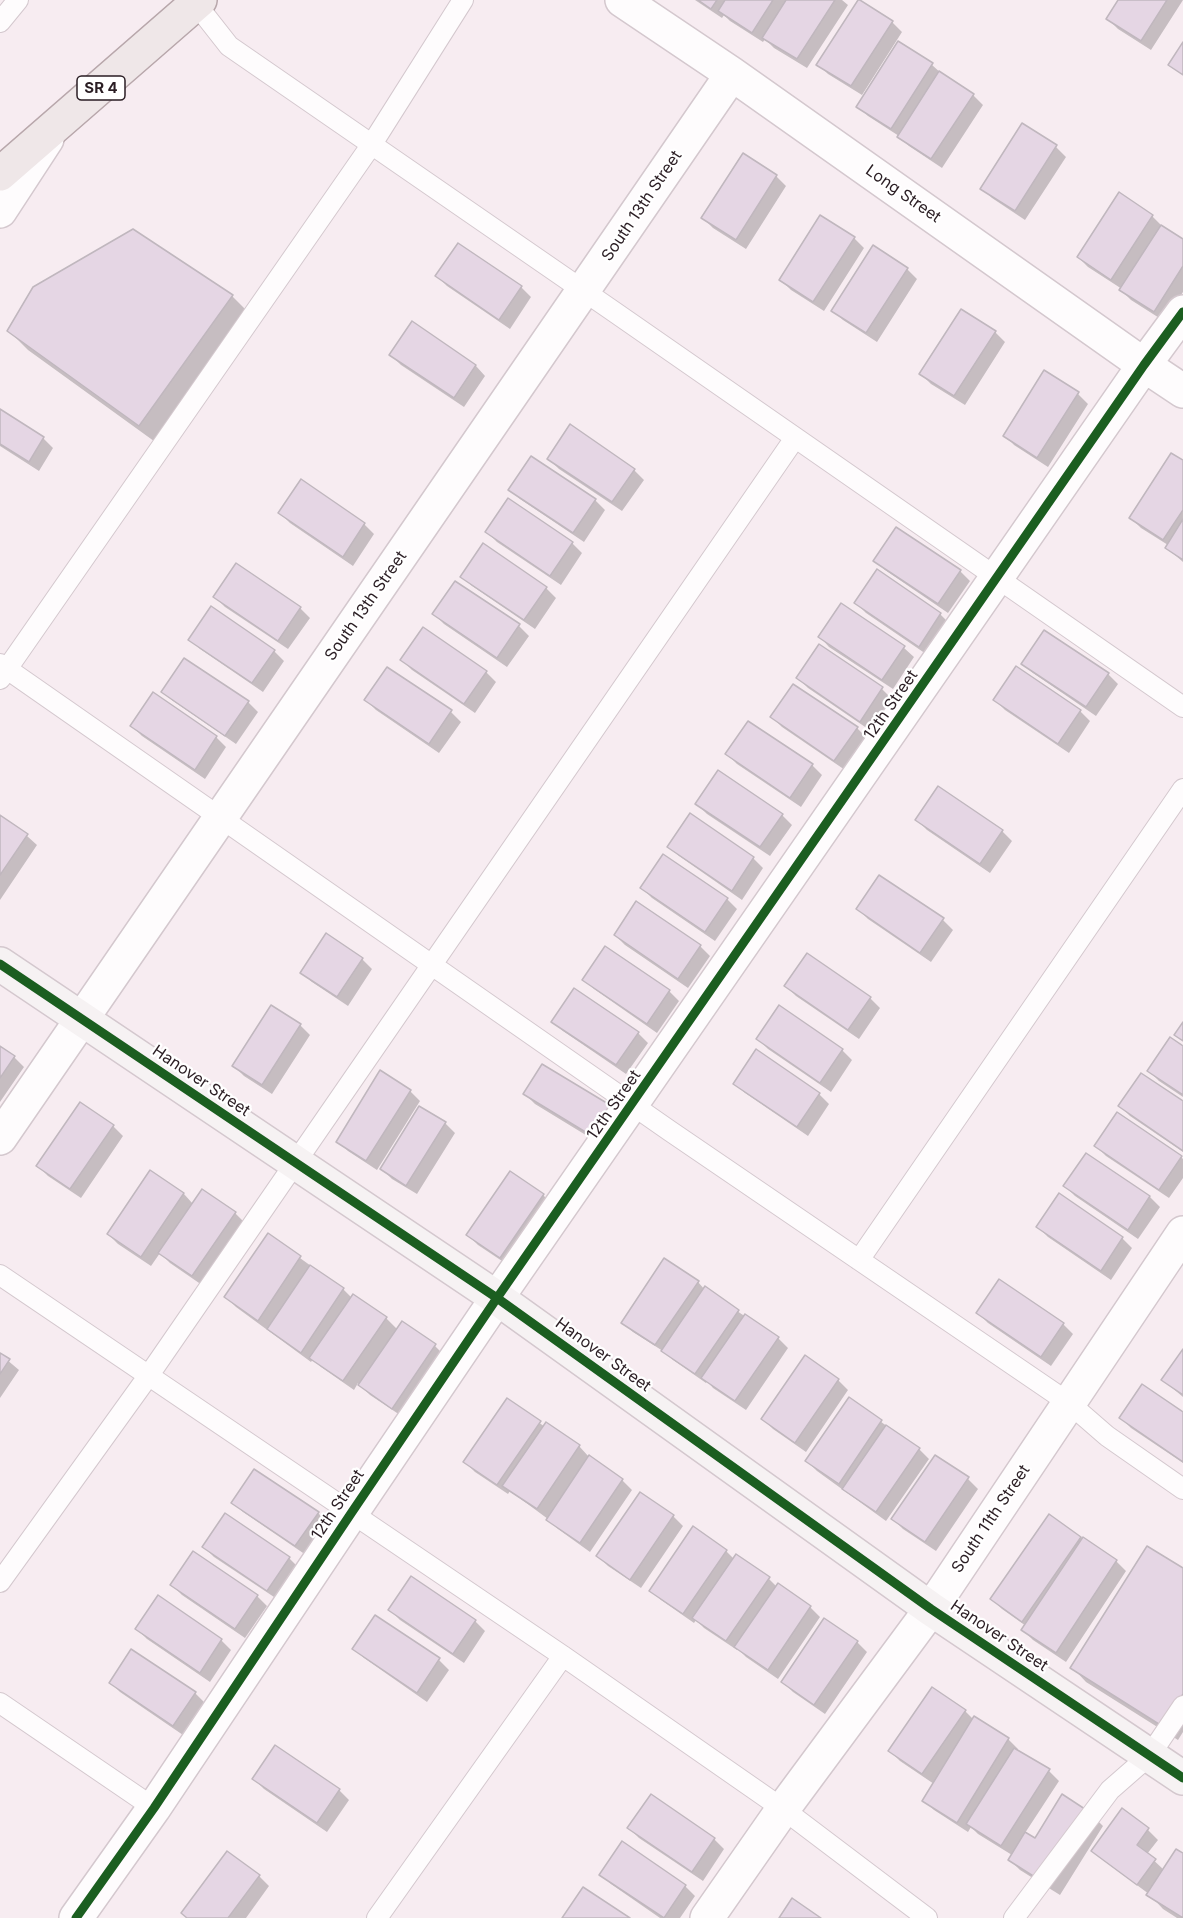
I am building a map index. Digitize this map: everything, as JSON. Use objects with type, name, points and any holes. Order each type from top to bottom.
[{"type":"main road","name":"SR 4","points":[[0,174],[198,2]]},
{"type":"street","name":"Long Street","points":[[622,0],[732,74],[1183,391]]},
{"type":"street","name":"South 13th Street","points":[[0,1138],[732,74]]},
{"type":"street","points":[[0,210],[53,129]]},
{"type":"street","name":"12th Street","points":[[75,1918],[154,1808],[498,1299],[1144,365],[1183,312]]},
{"type":"street","name":"Hanover Street","points":[[0,964],[498,1299],[931,1609],[1183,1778]]},
{"type":"street","name":"South 11th Street","points":[[707,1918],[783,1809],[931,1609],[1183,1233]]},
{"type":"lane","points":[[0,22],[18,0]]},
{"type":"lane","points":[[464,0],[372,144],[2,671],[221,817],[632,1105],[1069,1403],[1107,1436],[1183,1489]]},
{"type":"lane","points":[[198,2],[229,46],[1183,707]]},
{"type":"lane","points":[[0,1582],[149,1375],[795,438]]},
{"type":"lane","points":[[860,1260],[1183,789]]},
{"type":"lane","points":[[0,1275],[352,1512],[783,1809],[927,1918]]},
{"type":"lane","points":[[377,1918],[562,1656]]},
{"type":"lane","points":[[0,1703],[154,1808]]},
{"type":"lane","points":[[1014,1918],[1110,1790],[1150,1755],[1183,1707]]},
{"type":"building","points":[[698,0],[717,0],[711,9]]},
{"type":"building","points":[[725,0],[773,0],[752,33],[718,11]]},
{"type":"building","points":[[786,0],[835,0],[797,59],[762,38]]},
{"type":"building","points":[[858,0],[893,21],[851,86],[816,65]]},
{"type":"building","points":[[1118,0],[1167,0],[1141,41],[1106,19]]},
{"type":"building","points":[[898,41],[933,63],[891,129],[856,107]]},
{"type":"building","points":[[1183,42],[1183,75],[1168,65]]},
{"type":"building","points":[[939,71],[974,94],[931,159],[897,137]]},
{"type":"building","points":[[1022,123],[1057,145],[1015,211],[980,189]]},
{"type":"building","points":[[743,153],[777,175],[736,240],[701,218]]},
{"type":"building","points":[[1119,192],[1153,215],[1111,280],[1077,257]]},
{"type":"building","points":[[820,215],[855,237],[813,302],[779,280]]},
{"type":"building","points":[[1161,225],[1183,239],[1183,266],[1154,312],[1119,290]]},
{"type":"building","points":[[133,229],[233,295],[139,426],[7,331],[33,287]]},
{"type":"building","points":[[458,243],[522,286],[499,320],[435,276]]},
{"type":"building","points":[[873,245],[908,268],[866,333],[831,311]]},
{"type":"building","points":[[961,309],[996,331],[954,396],[919,374]]},
{"type":"building","points":[[412,321],[476,365],[454,398],[389,355]]},
{"type":"building","points":[[1044,370],[1079,392],[1037,458],[1003,436]]},
{"type":"building","points":[[0,409],[44,437],[29,462],[0,444]]},
{"type":"building","points":[[570,424],[635,469],[612,502],[547,459]]},
{"type":"building","points":[[1171,453],[1183,460],[1183,510],[1163,540],[1129,518]]},
{"type":"building","points":[[531,456],[596,499],[573,533],[508,490]]},
{"type":"building","points":[[301,479],[365,523],[343,557],[278,513]]},
{"type":"building","points":[[508,498],[573,542],[550,576],[485,532]]},
{"type":"building","points":[[1183,519],[1183,560],[1165,548]]},
{"type":"building","points":[[896,527],[961,570],[938,604],[873,561]]},
{"type":"building","points":[[483,543],[547,587],[524,620],[460,577]]},
{"type":"building","points":[[236,563],[301,607],[278,641],[213,597]]},
{"type":"building","points":[[877,569],[941,613],[919,647],[854,603]]},
{"type":"building","points":[[455,581],[520,624],[497,658],[432,614]]},
{"type":"building","points":[[841,603],[905,646],[882,680],[818,637]]},
{"type":"building","points":[[211,606],[275,650],[252,683],[188,640]]},
{"type":"building","points":[[423,627],[487,671],[464,704],[400,660]]},
{"type":"building","points":[[1044,630],[1109,673],[1086,707],[1021,664]]},
{"type":"building","points":[[819,644],[883,687],[860,722],[796,678]]},
{"type":"building","points":[[184,658],[249,701],[225,736],[161,692]]},
{"type":"building","points":[[1016,666],[1081,710],[1058,744],[993,700]]},
{"type":"building","points":[[387,667],[452,710],[429,744],[364,700]]},
{"type":"building","points":[[793,684],[858,727],[834,761],[770,717]]},
{"type":"building","points":[[153,692],[217,736],[195,770],[130,726]]},
{"type":"building","points":[[748,721],[813,764],[790,798],[725,754]]},
{"type":"building","points":[[718,770],[783,814],[760,847],[695,804]]},
{"type":"building","points":[[938,786],[1003,830],[980,864],[915,820]]},
{"type":"building","points":[[690,813],[754,857],[732,891],[667,847]]},
{"type":"building","points":[[0,815],[28,834],[0,875]]},
{"type":"building","points":[[663,854],[728,898],[705,932],[640,888]]},
{"type":"building","points":[[879,875],[944,918],[920,953],[856,909]]},
{"type":"building","points":[[636,901],[701,945],[678,979],[614,935]]},
{"type":"building","points":[[326,933],[363,958],[337,997],[300,973]]},
{"type":"building","points":[[605,946],[670,990],[647,1024],[582,980]]},
{"type":"building","points":[[807,953],[871,997],[848,1030],[784,986]]},
{"type":"building","points":[[574,988],[639,1032],[616,1065],[551,1022]]},
{"type":"building","points":[[271,1005],[301,1024],[262,1085],[232,1066]]},
{"type":"building","points":[[779,1005],[843,1049],[820,1083],[756,1039]]},
{"type":"building","points":[[1183,1022],[1183,1041],[1174,1035]]},
{"type":"building","points":[[1170,1037],[1183,1046],[1183,1095],[1147,1071]]},
{"type":"building","points":[[0,1046],[15,1056],[0,1078]]},
{"type":"building","points":[[756,1049],[820,1093],[797,1127],[733,1084]]},
{"type":"building","points":[[542,1064],[615,1108],[597,1139],[523,1094]]},
{"type":"building","points":[[380,1070],[411,1090],[366,1161],[336,1142]]},
{"type":"building","points":[[1141,1073],[1183,1101],[1183,1151],[1118,1106]]},
{"type":"building","points":[[80,1102],[114,1125],[70,1189],[36,1166]]},
{"type":"building","points":[[419,1106],[446,1122],[406,1186],[380,1169]]},
{"type":"building","points":[[1117,1112],[1182,1156],[1159,1190],[1094,1146]]},
{"type":"building","points":[[1086,1153],[1150,1196],[1128,1230],[1063,1186]]},
{"type":"building","points":[[150,1170],[184,1193],[141,1257],[107,1234]]},
{"type":"building","points":[[510,1171],[544,1194],[500,1258],[466,1235]]},
{"type":"building","points":[[202,1189],[236,1212],[192,1276],[158,1253]]},
{"type":"building","points":[[1059,1193],[1123,1237],[1101,1271],[1036,1227]]},
{"type":"building","points":[[268,1233],[301,1256],[258,1321],[224,1297]]},
{"type":"building","points":[[664,1258],[699,1281],[655,1345],[621,1323]]},
{"type":"building","points":[[310,1265],[344,1288],[301,1353],[267,1329]]},
{"type":"building","points":[[999,1279],[1064,1323],[1041,1357],[976,1313]]},
{"type":"building","points":[[705,1286],[739,1310],[695,1374],[661,1351]]},
{"type":"building","points":[[353,1294],[387,1317],[343,1381],[309,1358]]},
{"type":"building","points":[[745,1314],[779,1337],[735,1401],[701,1378]]},
{"type":"building","points":[[402,1321],[436,1344],[392,1409],[358,1385]]},
{"type":"building","points":[[1183,1349],[1183,1395],[1161,1380]]},
{"type":"building","points":[[0,1353],[10,1359],[0,1374]]},
{"type":"building","points":[[805,1355],[839,1379],[795,1443],[761,1419]]},
{"type":"building","points":[[1142,1384],[1183,1412],[1183,1462],[1119,1418]]},
{"type":"building","points":[[849,1397],[882,1420],[839,1484],[805,1461]]},
{"type":"building","points":[[507,1398],[541,1421],[497,1485],[463,1462]]},
{"type":"building","points":[[546,1422],[580,1445],[537,1509],[502,1486]]},
{"type":"building","points":[[886,1425],[920,1448],[876,1512],[842,1489]]},
{"type":"building","points":[[589,1455],[623,1479],[580,1543],[546,1520]]},
{"type":"building","points":[[935,1455],[969,1477],[925,1542],[891,1519]]},
{"type":"building","points":[[254,1469],[319,1512],[295,1546],[231,1503]]},
{"type":"building","points":[[640,1492],[674,1515],[630,1580],[596,1556]]},
{"type":"building","points":[[225,1513],[290,1557],[267,1591],[202,1547]]},
{"type":"building","points":[[1049,1514],[1081,1537],[1022,1622],[990,1599]]},
{"type":"building","points":[[693,1526],[727,1550],[683,1614],[649,1591]]},
{"type":"building","points":[[1083,1537],[1117,1560],[1056,1653],[1021,1630]]},
{"type":"building","points":[[1147,1546],[1183,1568],[1183,1694],[1162,1726],[1070,1668]]},
{"type":"building","points":[[193,1551],[258,1595],[235,1629],[170,1585]]},
{"type":"building","points":[[736,1554],[770,1577],[726,1641],[692,1618]]},
{"type":"building","points":[[411,1576],[476,1620],[453,1654],[388,1610]]},
{"type":"building","points":[[778,1583],[811,1606],[768,1670],[734,1647]]},
{"type":"building","points":[[158,1595],[222,1639],[200,1673],[135,1629]]},
{"type":"building","points":[[375,1615],[440,1658],[417,1693],[352,1649]]},
{"type":"building","points":[[824,1618],[858,1641],[814,1705],[781,1682]]},
{"type":"building","points":[[131,1649],[196,1692],[173,1726],[109,1683]]},
{"type":"building","points":[[932,1687],[966,1710],[922,1774],[888,1751]]},
{"type":"building","points":[[974,1716],[1009,1738],[957,1823],[922,1801]]},
{"type":"building","points":[[275,1745],[340,1789],[317,1823],[252,1779]]},
{"type":"building","points":[[1014,1748],[1050,1769],[1001,1846],[966,1824]]},
{"type":"building","points":[[651,1794],[715,1838],[692,1872],[627,1828]]},
{"type":"building","points":[[1062,1794],[1094,1815],[1049,1886],[1008,1860],[1025,1832],[1035,1838]]},
{"type":"building","points":[[1122,1808],[1149,1828],[1137,1845],[1156,1859],[1137,1885],[1091,1851]]},
{"type":"building","points":[[622,1841],[686,1885],[664,1918],[599,1875]]},
{"type":"building","points":[[1176,1849],[1183,1853],[1183,1918],[1146,1895]]},
{"type":"building","points":[[227,1851],[260,1875],[228,1918],[187,1918],[181,1913]]},
{"type":"building","points":[[583,1887],[630,1918],[562,1918]]},
{"type":"building","points":[[792,1898],[821,1918],[779,1918]]},
{"type":"cycle path","points":[[76,1918],[154,1808],[497,1298],[1183,312]]},
{"type":"cycle path","points":[[0,964],[497,1298],[931,1609],[1183,1778]]}]
